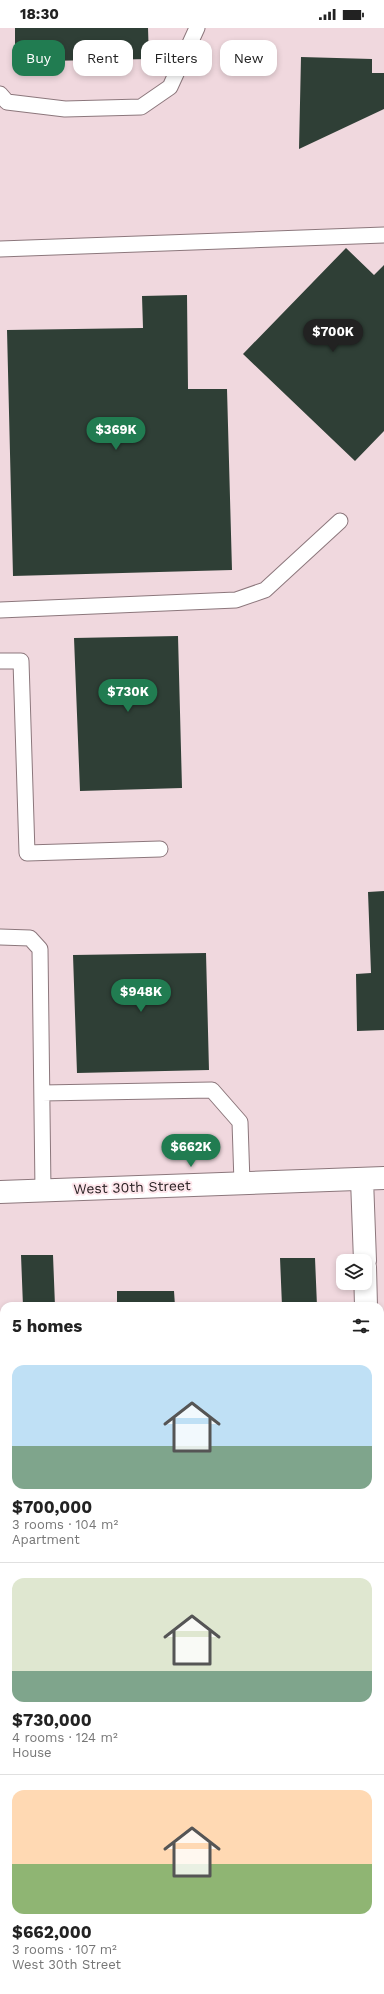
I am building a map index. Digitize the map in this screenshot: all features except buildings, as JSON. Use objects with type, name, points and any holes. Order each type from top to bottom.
[{"type":"street","name":"West 30th Street","points":[[0,1192],[384,1178]]},
{"type":"street","points":[[362,1179],[365,1254]]},
{"type":"street","points":[[366,1290],[366,1302]]},
{"type":"lane","points":[[0,94],[7,102],[65,109],[141,107],[170,86],[197,28]]},
{"type":"lane","points":[[0,249],[384,235]]},
{"type":"lane","points":[[0,610],[236,600],[265,590],[340,521]]},
{"type":"lane","points":[[0,661],[21,661],[27,853],[160,849]]},
{"type":"lane","points":[[0,937],[30,938],[40,949],[43,1190]]},
{"type":"lane","points":[[42,1093],[212,1090],[240,1122],[242,1183]]}]
